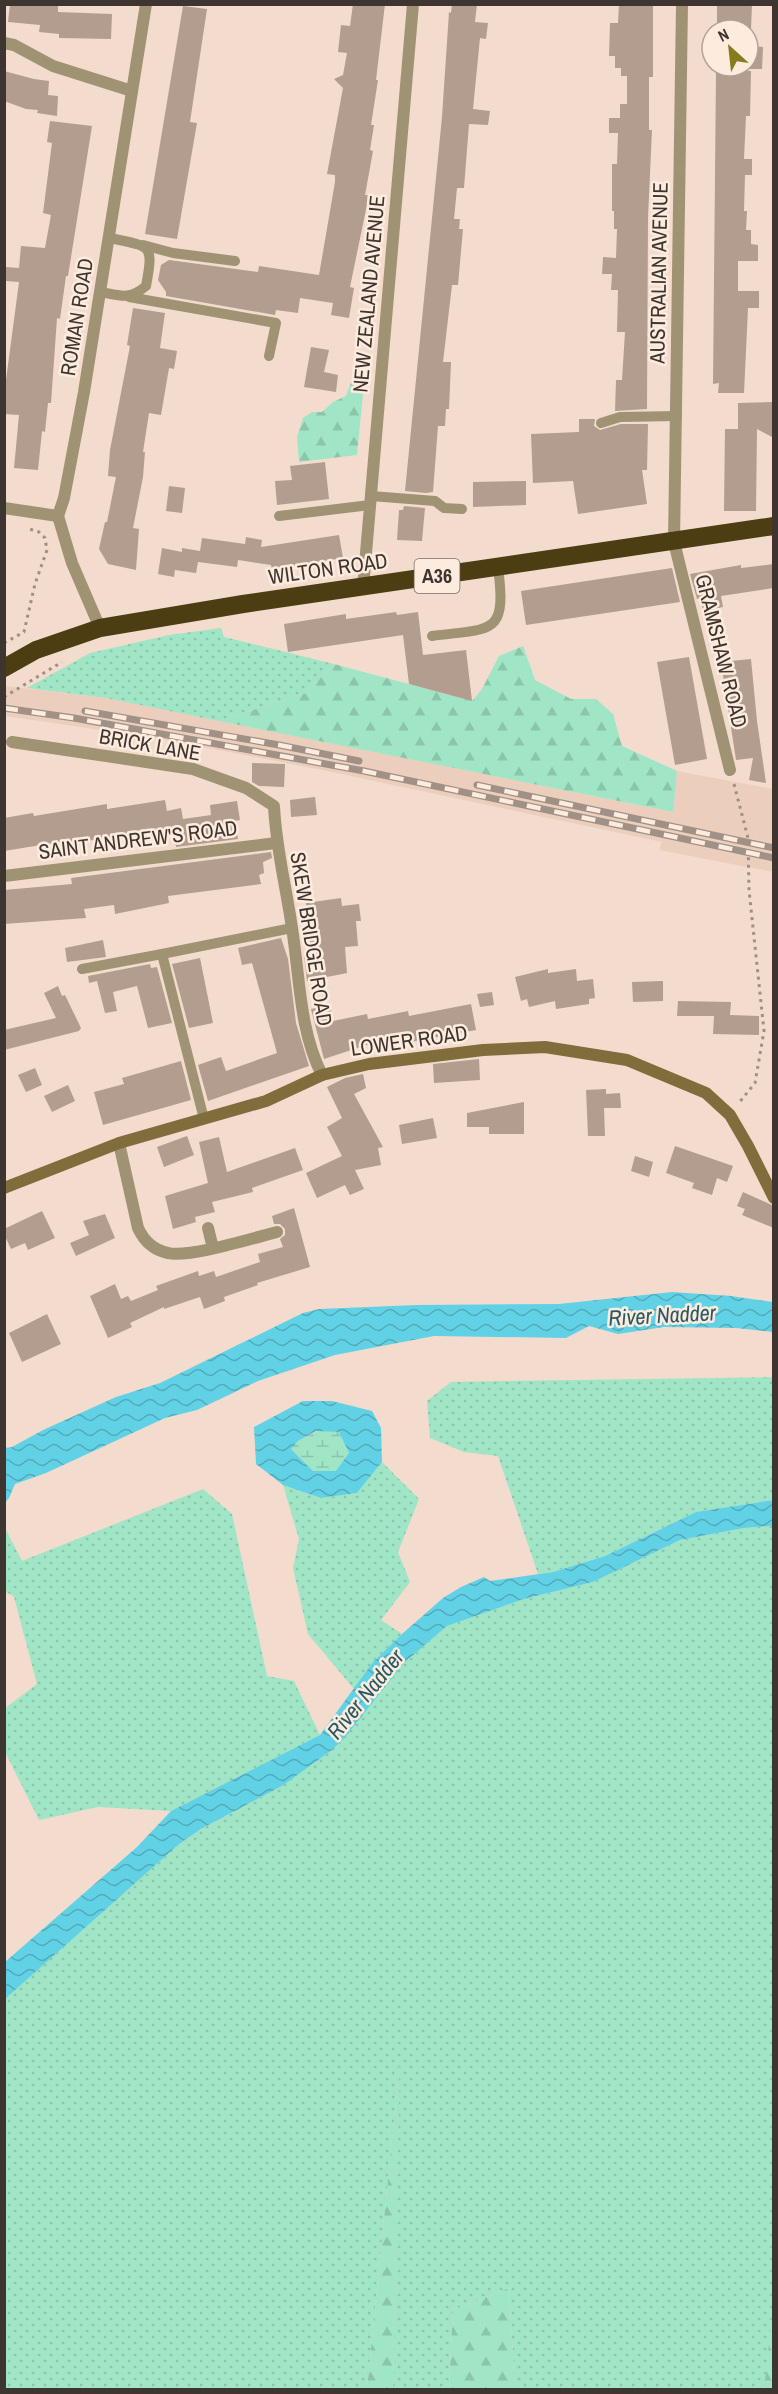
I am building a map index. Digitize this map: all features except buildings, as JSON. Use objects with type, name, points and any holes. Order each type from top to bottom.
[{"type":"highway","name":"WILTON ROAD","points":[[4,668],[36,650],[100,628],[774,526]]},
{"type":"street","name":"ROMAN ROAD","points":[[58,516],[72,458],[101,292],[146,4]]},
{"type":"street","name":"NEW ZEALAND AVENUE","points":[[363,588],[414,4]]},
{"type":"street","name":"AUSTRALIAN AVENUE","points":[[674,542],[682,4]]},
{"type":"street","points":[[4,43],[14,45],[54,66],[132,91]]},
{"type":"street","points":[[4,508],[58,516],[72,563],[100,628]]},
{"type":"street","name":"GRAMSHAW ROAD","points":[[674,542],[730,770]]},
{"type":"street","name":"BRICK LANE","points":[[12,742],[193,769],[246,788],[274,806],[276,843]]},
{"type":"street","name":"SAINT ANDREW'S ROAD","points":[[4,876],[276,843]]},
{"type":"street","name":"SKEW BRIDGE ROAD","points":[[276,843],[292,928],[304,1027],[312,1055],[322,1075]]},
{"type":"street","name":"LOWER ROAD","points":[[4,1188],[119,1143],[266,1101],[322,1075],[369,1064],[483,1050],[544,1047],[589,1052],[627,1060],[706,1093],[730,1115],[774,1198]]},
{"type":"street","points":[[119,1143],[141,1236],[153,1248],[176,1255],[277,1232]]},
{"type":"street","points":[[208,1228],[213,1248]]},
{"type":"lane","points":[[110,238],[173,253],[235,261]]},
{"type":"lane","points":[[129,297],[146,286],[151,259],[148,250],[143,245]]},
{"type":"lane","points":[[101,292],[276,323],[269,356]]},
{"type":"lane","points":[[601,423],[620,417],[676,416]]},
{"type":"lane","points":[[279,516],[370,500],[435,501],[444,507],[462,509]]},
{"type":"lane","points":[[432,636],[484,629],[493,624],[501,612],[502,598],[498,567]]},
{"type":"lane","points":[[82,969],[292,928]]},
{"type":"lane","points":[[162,954],[204,1119]]},
{"type":"path","points":[[4,643],[24,632],[35,584],[47,550],[45,538],[39,532],[23,527]]},
{"type":"path","points":[[4,697],[70,656]]},
{"type":"path","points":[[730,770],[748,838],[749,890],[764,1031],[755,1083],[730,1115]]},
{"type":"shaded area","points":[[5,686],[106,698],[672,812],[677,771],[773,789],[773,872],[659,850],[662,842],[322,770],[162,739],[5,716]]},
{"type":"green space","points":[[365,374],[357,455],[299,462],[297,437],[303,418],[312,412],[322,412],[333,402],[346,396],[353,377]]},
{"type":"green space","points":[[221,628],[224,637],[334,664],[306,693],[219,721],[106,698],[27,688],[90,653],[169,635]]},
{"type":"green space","points":[[523,646],[535,680],[571,699],[596,699],[613,714],[622,746],[677,771],[673,812],[219,721],[306,693],[334,664],[472,701],[482,689],[499,656]]},
{"type":"green space","points":[[773,1377],[773,1500],[696,1512],[605,1556],[553,1572],[538,1574],[498,1456],[464,1452],[430,1438],[427,1401],[451,1382]]},
{"type":"green space","points":[[317,1431],[339,1431],[349,1453],[337,1471],[313,1471],[290,1448]]},
{"type":"green space","points":[[382,1462],[419,1499],[398,1552],[410,1582],[381,1620],[402,1634],[373,1662],[354,1689],[308,1634],[293,1568],[299,1539],[283,1485],[321,1498],[357,1493]]},
{"type":"green space","points":[[203,1489],[232,1514],[267,1676],[294,1681],[320,1735],[171,1811],[98,1807],[39,1820],[5,1752],[4,1709],[37,1684],[14,1597],[5,1591],[5,1528],[22,1561]]},
{"type":"green space","points":[[773,1526],[774,2307],[764,2389],[515,2389],[509,2288],[453,2310],[449,2389],[393,2389],[399,2070],[367,2389],[5,2389],[4,1999],[178,1845],[201,1829],[282,1786],[379,1692],[404,1663],[447,1626],[524,1599],[593,1582],[680,1540],[744,1528]]},
{"type":"green space","points":[[400,2059],[393,2389],[367,2389]]},
{"type":"green space","points":[[509,2288],[515,2389],[449,2389],[453,2310]]},
{"type":"green space","points":[[773,2307],[773,2389],[764,2389]]},
{"type":"water","name":"River Nadder","points":[[672,1292],[731,1296],[773,1302],[773,1332],[736,1328],[664,1327],[618,1334],[589,1326],[566,1338],[434,1336],[335,1355],[258,1381],[197,1410],[165,1418],[46,1473],[15,1484],[5,1503],[5,1448],[12,1447],[43,1430],[116,1397],[160,1383],[303,1313],[319,1309],[416,1305],[559,1304]]},
{"type":"water","points":[[303,1401],[332,1401],[372,1411],[381,1428],[382,1462],[357,1493],[321,1498],[283,1485],[256,1464],[254,1427]],"holes":[[[316,1431],[339,1432],[349,1453],[336,1471],[313,1471],[291,1449],[298,1441]]]},
{"type":"water","name":"River Nadder","points":[[773,1500],[773,1526],[744,1528],[680,1540],[593,1582],[524,1599],[447,1626],[404,1663],[346,1736],[332,1750],[282,1786],[201,1829],[178,1845],[5,1999],[5,1962],[137,1847],[171,1811],[320,1735],[373,1662],[443,1598],[484,1577],[490,1581],[553,1572],[605,1556],[696,1512]]},
{"type":"railway","points":[[4,708],[74,718],[364,771],[774,858]]},
{"type":"railway","points":[[85,711],[359,761]]},
{"type":"railway","points":[[477,785],[774,848]]}]
